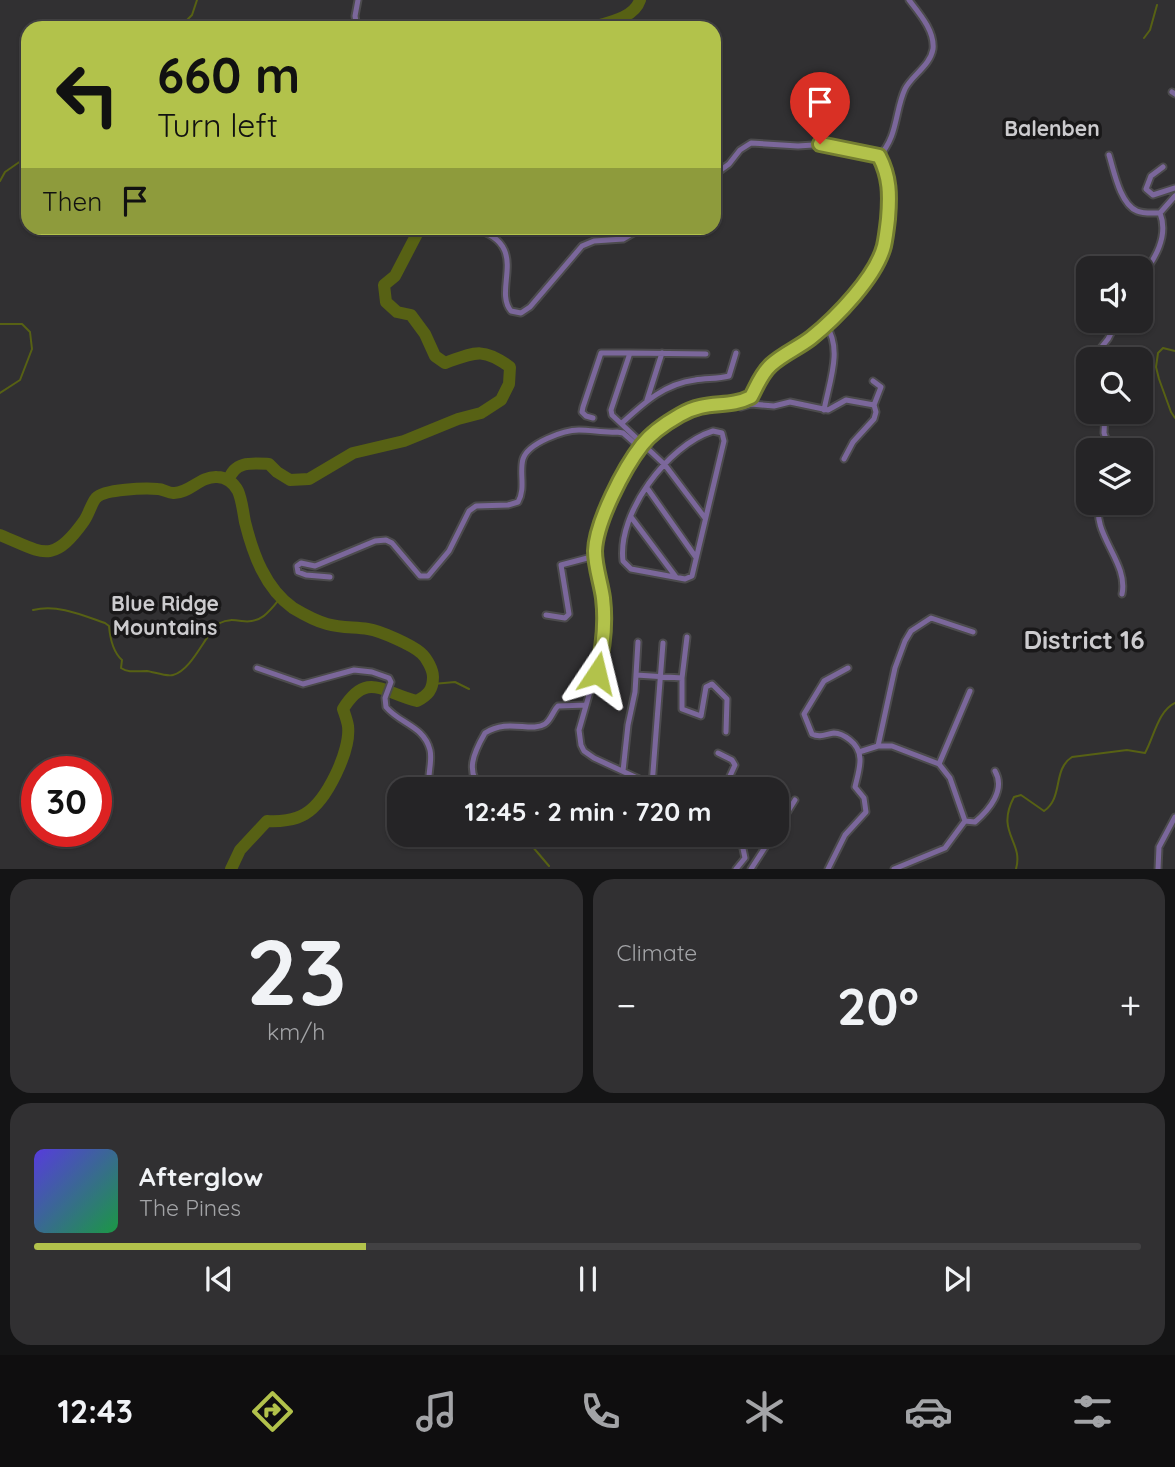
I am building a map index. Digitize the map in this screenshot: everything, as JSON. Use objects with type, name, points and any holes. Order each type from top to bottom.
[{"type":"street","points":[[356,21],[358,0]]},
{"type":"street","points":[[879,156],[897,122],[903,92],[930,56],[933,40],[909,0]]},
{"type":"street","points":[[721,169],[751,143],[798,146],[828,144],[879,156]]},
{"type":"street","points":[[1109,155],[1122,192],[1131,208],[1142,213],[1160,214]]},
{"type":"street","points":[[635,777],[594,758],[581,745],[579,730],[597,673],[603,640],[603,601],[595,556],[598,533],[609,504],[641,446],[670,421],[695,407],[712,403],[734,403],[751,397],[757,383],[771,365],[826,326],[872,271],[884,245],[890,191],[888,176],[879,156]]},
{"type":"street","points":[[1163,167],[1151,176],[1146,189],[1153,195],[1175,188]]},
{"type":"street","points":[[1160,214],[1175,197]]},
{"type":"street","points":[[1153,260],[1164,230],[1160,214]]},
{"type":"street","points":[[489,235],[497,240],[506,253],[507,304],[508,309],[515,313],[524,312],[530,307],[582,246],[594,241],[623,239],[630,235]]},
{"type":"street","points":[[824,410],[836,345],[826,326]]},
{"type":"street","points":[[593,418],[582,412],[601,353],[706,354]]},
{"type":"street","points":[[631,353],[611,410],[612,415],[641,446]]},
{"type":"street","points":[[647,400],[662,353]]},
{"type":"street","points":[[622,423],[647,400],[676,384],[729,376],[736,353]]},
{"type":"street","points":[[844,459],[853,442],[876,415],[874,405],[881,387],[873,381]]},
{"type":"street","points":[[741,407],[751,404],[774,406],[790,402],[824,410],[833,409],[846,400],[874,405]]},
{"type":"street","points":[[330,577],[302,574],[297,568],[300,563],[319,565],[381,540],[392,543],[420,576],[428,576],[449,551],[469,511],[476,506],[518,502],[523,485],[523,458],[531,447],[576,430],[617,432],[627,436],[664,465],[705,518]]},
{"type":"street","points":[[713,431],[722,433],[723,446],[690,577],[684,579],[627,566],[622,553],[624,539],[631,517],[647,488],[682,446],[713,431]]},
{"type":"street","points":[[647,488],[695,556]]},
{"type":"street","points":[[1099,515],[1122,578],[1122,594]]},
{"type":"street","points":[[631,517],[676,577]]},
{"type":"street","points":[[546,615],[565,618],[569,614],[561,565],[595,556]]},
{"type":"street","points":[[878,746],[895,667],[908,635],[922,622],[931,618],[973,632]]},
{"type":"street","points":[[687,637],[681,706],[684,711],[701,716],[708,685],[712,684],[727,699],[726,732]]},
{"type":"street","points":[[623,771],[638,642]]},
{"type":"street","points":[[653,777],[663,643]]},
{"type":"street","points":[[257,668],[303,684],[343,672],[372,672],[389,678],[391,682],[386,707],[417,728],[427,743],[431,756],[429,777]]},
{"type":"street","points":[[828,869],[845,835],[866,812],[864,798],[855,787],[860,766],[859,751],[855,744],[841,734],[815,737],[804,719],[806,709],[813,702],[824,681],[848,668]]},
{"type":"street","points":[[636,676],[682,678]]},
{"type":"street","points":[[939,764],[970,691]]},
{"type":"street","points":[[473,777],[471,768],[485,733],[503,725],[538,726],[546,723],[558,706],[586,705]]},
{"type":"street","points":[[859,751],[878,746],[900,747],[939,764],[950,778],[965,821]]},
{"type":"street","points":[[718,752],[732,760],[735,765],[730,777]]},
{"type":"street","points":[[965,821],[975,822],[993,802],[998,787],[995,771]]},
{"type":"street","points":[[789,810],[795,800]]},
{"type":"street","points":[[1158,869],[1159,847],[1175,817]]},
{"type":"street","points":[[894,869],[945,848],[965,821]]},
{"type":"street","points":[[736,869],[745,858],[743,847]]},
{"type":"street","points":[[751,869],[766,847]]},
{"type":"waterway","points":[[186,21],[192,15],[197,0]]},
{"type":"waterway","points":[[614,21],[632,12],[640,0]]},
{"type":"waterway","points":[[1144,38],[1150,30],[1157,5]]},
{"type":"waterway","points":[[0,181],[5,172],[21,161]]},
{"type":"waterway","points":[[229,480],[239,466],[256,463],[269,464],[290,480],[309,479],[353,453],[404,441],[458,419],[481,413],[501,400],[509,384],[510,367],[493,356],[479,353],[445,363],[435,356],[425,334],[411,315],[397,312],[386,302],[384,285],[395,276],[416,235]]},
{"type":"waterway","points":[[0,324],[22,324],[30,332],[32,349],[20,380],[0,393]]},
{"type":"waterway","points":[[1175,351],[1163,348],[1158,353],[1156,367],[1175,418]]},
{"type":"waterway","points":[[0,535],[37,550],[54,550],[73,535],[86,518],[94,500],[100,495],[144,489],[179,493],[205,479],[224,478],[238,491],[256,558],[283,600],[323,623],[368,629],[388,635],[411,646],[425,658],[432,671],[432,685],[427,694],[417,701],[376,687],[360,690],[352,697],[343,709],[348,726],[346,748],[329,787],[305,814],[287,820],[267,821],[240,850],[231,869]]},
{"type":"waterway","points":[[33,610],[61,609],[105,623],[109,626],[114,649],[122,660],[121,668],[170,675],[187,666],[220,623],[260,618],[269,612],[281,597]]},
{"type":"waterway","points":[[433,684],[455,682],[469,689]]},
{"type":"waterway","points":[[1016,869],[1016,851],[1007,820],[1014,797],[1021,795],[1044,811],[1054,798],[1062,769],[1072,757],[1127,750],[1145,753],[1160,718],[1175,703]]},
{"type":"waterway","points":[[533,847],[549,866]]},
{"type":"district","name":"Balenben","points":[[1052,128]]},
{"type":"district","name":"Blue Ridge Mountains","points":[[165,615]]},
{"type":"district","name":"District 16","points":[[1084,639]]},
{"type":"route","points":[[597,673],[603,640],[603,601],[595,556],[596,541],[609,504],[642,445],[670,421],[695,407],[712,403],[734,403],[751,397],[757,383],[771,365],[830,322],[872,271],[880,257],[884,245],[890,191],[888,176],[879,156],[820,144]]}]
